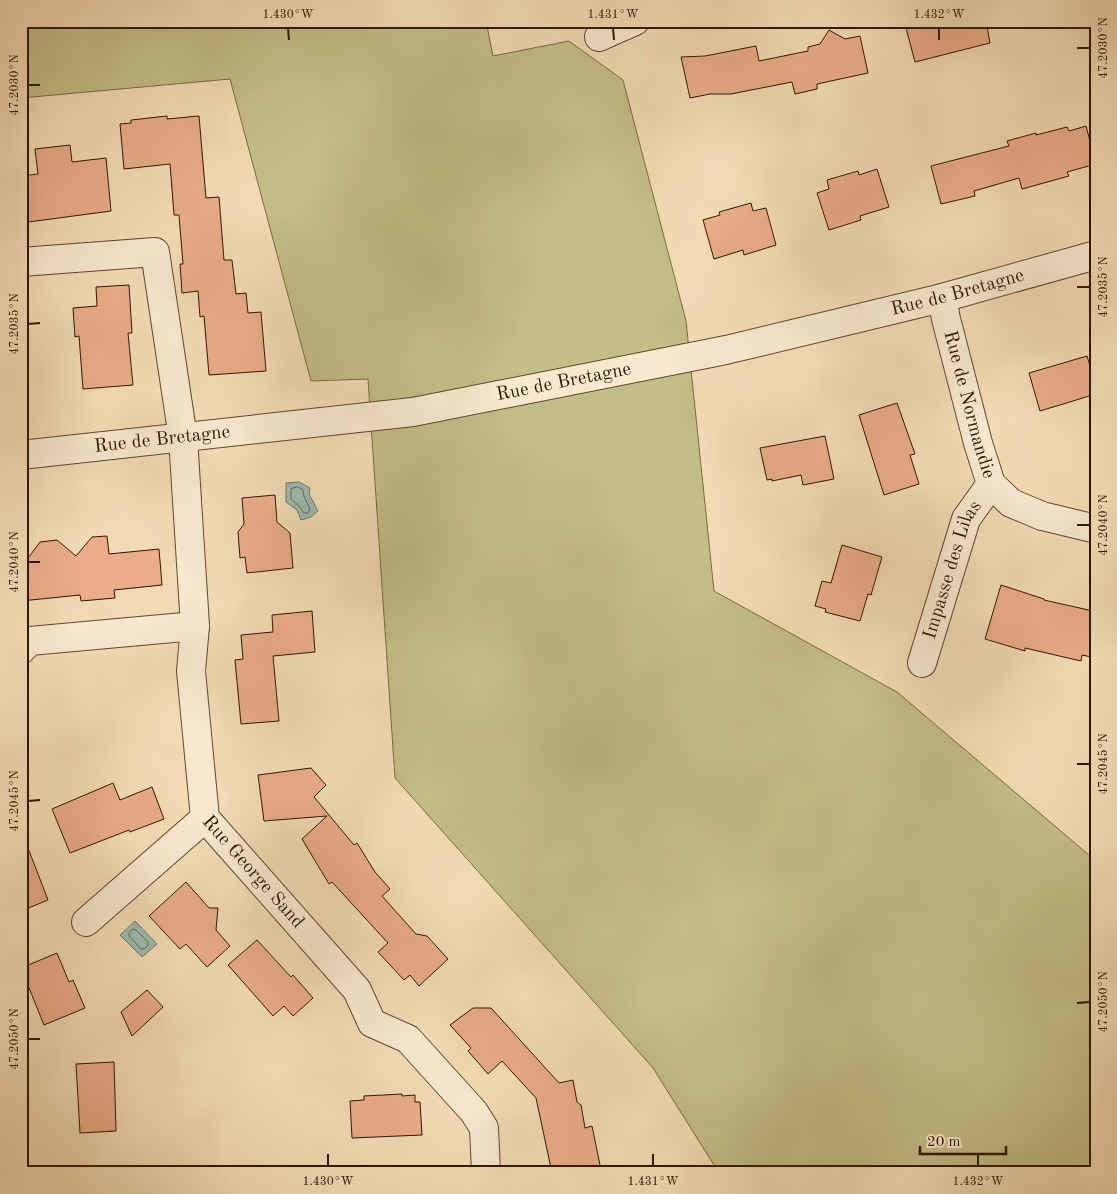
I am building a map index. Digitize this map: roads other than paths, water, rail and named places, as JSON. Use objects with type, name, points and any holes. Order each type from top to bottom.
[{"type":"street","points":[[600,38],[635,21]]},
{"type":"street","name":"Rue George Sand","points":[[21,262],[155,252],[183,438],[195,626],[190,671],[205,818],[357,990],[372,1023],[408,1039],[474,1112],[484,1128],[486,1172]]},
{"type":"street","name":"Rue de Bretagne","points":[[21,455],[413,412],[726,350],[942,298],[1096,255]]},
{"type":"street","name":"Rue de Normandie","points":[[942,298],[978,443],[991,484],[1011,504],[1042,516],[1096,529]]},
{"type":"street","name":"Impasse des Lilas","points":[[922,663],[966,519],[991,484]]},
{"type":"street","points":[[21,650],[30,641],[195,626]]},
{"type":"street","points":[[86,922],[205,818]]},
{"type":"water","points":[[299,482],[310,488],[309,494],[318,511],[311,517],[301,520],[297,510],[286,502],[286,483]]},
{"type":"water","points":[[135,921],[157,944],[142,957],[120,935]]}]
